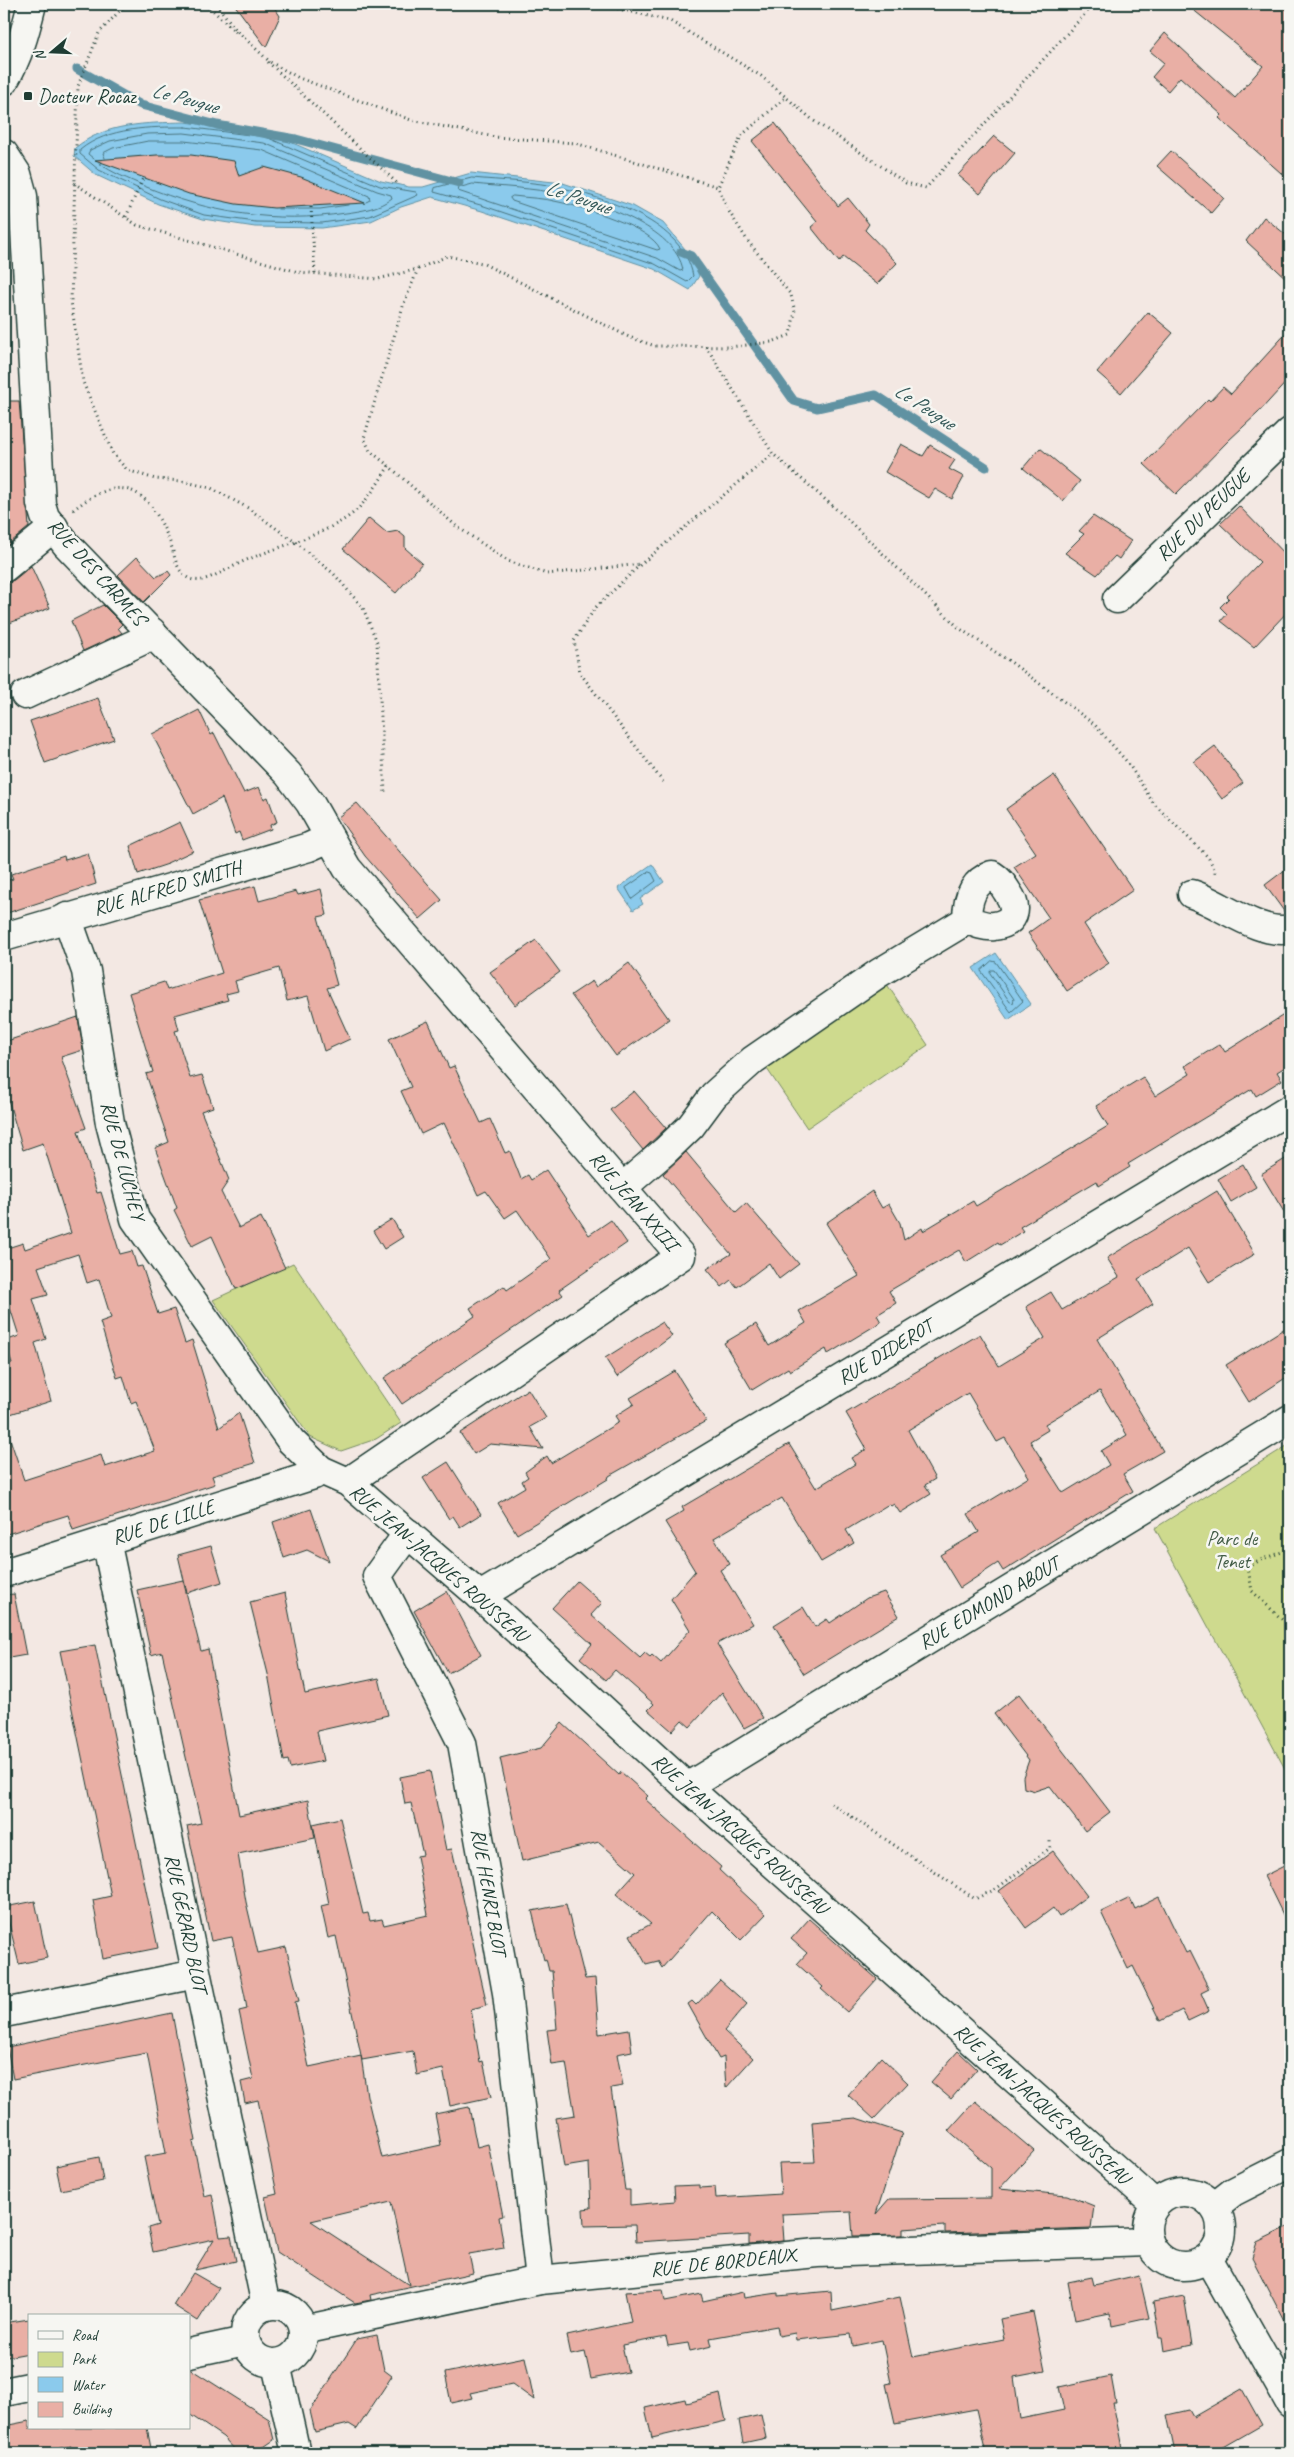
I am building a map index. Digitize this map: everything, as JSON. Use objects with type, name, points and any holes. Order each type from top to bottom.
[{"type":"street","points":[[4,81],[23,40],[32,4]]},
{"type":"street","name":"RUE DES CARMES","points":[[4,154],[17,174],[23,196],[41,504],[46,517],[66,544],[288,774],[310,803],[329,838]]},
{"type":"street","name":"RUE DU PEUGUE","points":[[1117,599],[1290,432]]},
{"type":"street","points":[[4,568],[54,527]]},
{"type":"street","points":[[25,695],[132,645],[152,632]]},
{"type":"street","name":"RUE ALFRED SMITH","points":[[4,937],[66,917],[310,847],[329,838]]},
{"type":"street","name":"RUE JEAN XXIII","points":[[329,838],[347,868],[682,1256],[348,1482]]},
{"type":"street","points":[[1200,896],[1233,914],[1273,929],[1290,929]]},
{"type":"street","name":"RUE DE LUCHEY","points":[[66,917],[86,971],[110,1123],[135,1219],[291,1441],[321,1470]]},
{"type":"street","points":[[623,1187],[691,1126],[714,1095],[752,1060],[879,973],[967,920]]},
{"type":"street","name":"RUE DIDEROT","points":[[480,1596],[1290,1109]]},
{"type":"street","name":"RUE EDMOND ABOUT","points":[[687,1787],[1290,1419]]},
{"type":"street","name":"RUE JEAN-JACQUES ROUSSEAU","points":[[321,1470],[348,1482],[480,1596],[687,1787],[1155,2204]]},
{"type":"street","name":"RUE DE LILLE","points":[[4,1573],[314,1475],[321,1470]]},
{"type":"street","name":"RUE HENRI BLOT","points":[[408,1533],[377,1576],[462,1743],[507,1993],[540,2280]]},
{"type":"street","name":"RUE GÉRARD BLOT","points":[[106,1540],[266,2306]]},
{"type":"street","points":[[4,2013],[196,1974]]},
{"type":"street","points":[[1214,2207],[1233,2192],[1290,2163]]},
{"type":"street","points":[[1185,2191],[1201,2196],[1214,2207],[1220,2219],[1221,2233],[1217,2247],[1208,2258],[1196,2264],[1182,2267],[1168,2263],[1156,2254],[1149,2242],[1146,2229],[1148,2216],[1155,2204],[1169,2195],[1185,2191]]},
{"type":"street","name":"RUE DE BORDEAUX","points":[[303,2330],[540,2280],[816,2253],[1149,2242]]},
{"type":"street","points":[[1208,2258],[1290,2403]]},
{"type":"street","points":[[276,2305],[294,2313],[303,2330],[303,2340],[294,2356],[276,2364],[268,2363],[253,2356],[245,2341],[244,2332],[251,2315],[266,2306],[276,2305]]},
{"type":"street","points":[[190,2353],[245,2341]]},
{"type":"street","points":[[276,2364],[296,2453]]},
{"type":"street","points":[[4,2392],[28,2386]]},
{"type":"path","points":[[126,4],[98,33],[78,86],[71,301],[83,382],[114,454],[127,470],[155,479],[211,488],[248,508],[295,542],[334,574],[363,608],[377,642],[385,793]]},
{"type":"path","points":[[206,4],[399,185]]},
{"type":"path","points":[[216,4],[237,31],[270,62],[299,78],[411,120],[495,136],[575,143],[718,187]]},
{"type":"path","points":[[598,4],[670,21],[762,76],[814,121],[906,183],[926,188],[1094,4]]},
{"type":"path","points":[[74,183],[126,217],[147,227],[298,272],[378,279],[418,269],[447,256],[482,263],[629,337],[655,346],[734,346],[772,342],[790,335],[795,312],[791,295],[747,240],[728,210],[718,187],[741,136],[786,97]]},
{"type":"path","points":[[126,217],[144,178]]},
{"type":"path","points":[[311,207],[315,273]]},
{"type":"path","points":[[418,269],[403,306],[364,438],[370,451],[456,526],[508,561],[548,574],[641,564]]},
{"type":"path","points":[[706,346],[773,454],[844,516],[958,628],[1012,663],[1094,724],[1128,763],[1154,804],[1208,857],[1215,870],[1214,888],[1200,896]]},
{"type":"path","points":[[663,782],[580,673],[574,641],[595,608],[641,564],[773,454]]},
{"type":"path","points":[[54,527],[76,508],[97,494],[112,489],[130,488],[143,498],[154,512],[170,543],[180,572],[189,579],[200,581],[254,556],[295,542],[351,514],[371,494],[389,466]]},
{"type":"path","points":[[1290,1549],[1260,1560],[1248,1568],[1252,1592],[1290,1627]]},
{"type":"path","points":[[831,1803],[975,1899],[996,1889],[1050,1848],[1050,1838]]},
{"type":"green space","points":[[886,983],[928,1045],[807,1128],[765,1066]]},
{"type":"green space","points":[[293,1263],[401,1423],[376,1439],[341,1451],[310,1437],[213,1300]]},
{"type":"green space","name":"Parc de Tenet","points":[[1290,1444],[1290,1778],[1155,1528]]},
{"type":"water","points":[[185,122],[267,132],[381,181],[409,187],[423,187],[471,173],[563,183],[633,206],[663,223],[691,256],[699,276],[690,290],[654,269],[482,211],[432,197],[401,207],[371,221],[322,228],[255,227],[203,219],[158,204],[96,175],[74,156],[75,148],[87,140],[113,129],[141,124]]},
{"type":"water","points":[[652,864],[664,882],[640,899],[643,904],[633,910],[618,888]]},
{"type":"water","points":[[996,953],[1031,1004],[1008,1020],[973,968]]},
{"type":"building","points":[[234,4],[272,4],[280,16],[266,47]]},
{"type":"building","points":[[1186,4],[1290,4],[1290,181],[1219,118],[1222,115],[1180,77],[1168,91],[1152,77],[1164,63],[1150,51],[1165,33],[1235,98],[1263,66]]},
{"type":"building","points":[[775,123],[838,206],[848,198],[869,224],[865,230],[897,263],[877,284],[843,257],[839,262],[811,227],[817,222],[752,141]]},
{"type":"building","points":[[994,136],[1015,153],[980,194],[958,175]]},
{"type":"building","points":[[1171,151],[1224,198],[1211,213],[1157,166]]},
{"type":"building","points":[[157,155],[191,155],[234,161],[239,176],[264,167],[301,177],[365,203],[274,208],[236,204],[189,194],[95,160]]},
{"type":"building","points":[[1264,217],[1290,238],[1290,282],[1246,241]]},
{"type":"building","points":[[1148,312],[1173,333],[1121,393],[1097,372]]},
{"type":"building","points":[[1290,329],[1290,378],[1258,413],[1176,494],[1144,464],[1208,399],[1210,401],[1223,387],[1231,394]]},
{"type":"building","points":[[4,401],[19,401],[29,527],[4,548]]},
{"type":"building","points":[[901,444],[923,456],[930,445],[955,460],[949,469],[964,477],[952,499],[935,489],[929,498],[885,472]]},
{"type":"building","points":[[1040,448],[1080,481],[1063,501],[1023,468]]},
{"type":"building","points":[[1239,506],[1290,559],[1290,609],[1254,647],[1221,621],[1227,614],[1220,607],[1229,598],[1227,596],[1260,562],[1220,524]]},
{"type":"building","points":[[1093,516],[1131,541],[1119,559],[1115,556],[1097,575],[1065,553],[1084,534],[1079,531]]},
{"type":"building","points":[[369,518],[387,533],[398,531],[405,537],[405,548],[422,563],[396,593],[343,549]]},
{"type":"building","points":[[137,557],[156,577],[168,571],[171,575],[144,602],[118,575]]},
{"type":"building","points":[[31,566],[50,608],[4,625],[4,583],[14,580]]},
{"type":"building","points":[[103,605],[122,624],[118,628],[122,633],[83,651],[71,621]]},
{"type":"building","points":[[98,698],[114,739],[45,763],[30,721]]},
{"type":"building","points":[[199,710],[211,735],[214,733],[244,793],[259,787],[264,799],[268,797],[277,822],[270,825],[271,829],[242,840],[239,832],[235,834],[222,798],[193,814],[152,734]]},
{"type":"building","points":[[1215,746],[1243,783],[1222,799],[1194,762]]},
{"type":"building","points":[[1054,775],[1133,890],[1084,924],[1109,963],[1067,991],[1028,933],[1049,918],[1014,867],[1036,853],[1006,809]]},
{"type":"building","points":[[357,803],[442,900],[420,919],[365,856],[338,817]]},
{"type":"building","points":[[180,822],[193,851],[168,864],[138,874],[130,846]]},
{"type":"building","points":[[88,853],[96,884],[4,914],[4,881],[13,879],[11,874],[64,856],[65,860]]},
{"type":"building","points":[[1290,866],[1290,914],[1286,914],[1265,885]]},
{"type":"building","points":[[255,886],[259,901],[296,891],[298,895],[321,889],[327,915],[318,917],[337,985],[327,988],[350,1039],[324,1051],[308,996],[287,1001],[279,968],[235,981],[238,991],[226,994],[228,1000],[175,1015],[179,1030],[175,1031],[190,1078],[202,1075],[213,1107],[201,1111],[229,1180],[221,1192],[239,1228],[261,1217],[285,1268],[236,1289],[212,1236],[192,1246],[174,1210],[177,1208],[155,1148],[169,1142],[146,1074],[153,1072],[129,993],[164,982],[167,990],[222,973],[199,900]]},
{"type":"building","points":[[536,940],[560,972],[515,1005],[490,972]]},
{"type":"building","points":[[629,963],[669,1019],[616,1056],[571,995],[592,981],[596,987]]},
{"type":"building","points":[[1290,1011],[1290,1064],[1277,1072],[1282,1080],[1256,1096],[1252,1089],[1128,1164],[1130,1167],[1099,1186],[1097,1181],[1020,1227],[1023,1231],[1000,1245],[998,1242],[966,1262],[959,1250],[889,1291],[896,1303],[877,1315],[881,1322],[828,1354],[826,1349],[790,1371],[788,1368],[752,1390],[724,1343],[756,1324],[769,1346],[806,1323],[799,1311],[859,1276],[826,1223],[872,1191],[882,1208],[889,1204],[900,1223],[904,1240],[922,1228],[923,1231],[973,1201],[976,1206],[1108,1126],[1096,1106],[1143,1077],[1155,1096],[1190,1074],[1185,1066],[1220,1044],[1225,1052]]},
{"type":"building","points":[[78,1017],[83,1050],[61,1057],[86,1128],[78,1131],[97,1193],[101,1192],[120,1254],[132,1251],[137,1267],[142,1266],[158,1314],[174,1309],[185,1343],[192,1340],[219,1428],[239,1413],[255,1463],[212,1476],[215,1484],[73,1530],[68,1515],[4,1535],[4,1433],[8,1433],[24,1480],[101,1455],[105,1467],[155,1451],[136,1401],[131,1403],[123,1376],[117,1378],[100,1322],[111,1318],[99,1279],[87,1283],[78,1254],[38,1267],[48,1295],[33,1299],[46,1339],[35,1343],[51,1401],[4,1416],[4,1364],[12,1363],[5,1341],[19,1336],[4,1289],[4,1249],[23,1243],[25,1249],[71,1233],[43,1143],[23,1150],[4,1086],[4,1042]]},
{"type":"building","points":[[428,1021],[449,1068],[454,1066],[481,1123],[490,1119],[505,1153],[510,1151],[521,1179],[528,1175],[531,1180],[546,1170],[589,1235],[611,1220],[627,1243],[559,1290],[563,1295],[402,1404],[384,1378],[475,1316],[470,1308],[504,1286],[507,1290],[551,1259],[517,1210],[505,1218],[486,1191],[478,1195],[444,1123],[421,1134],[401,1091],[411,1087],[389,1039]]},
{"type":"building","points":[[634,1091],[666,1128],[643,1150],[610,1110]]},
{"type":"building","points":[[686,1152],[736,1212],[746,1203],[799,1264],[779,1279],[769,1263],[737,1287],[731,1280],[722,1287],[707,1269],[731,1254],[663,1174]]},
{"type":"building","points":[[1290,1156],[1290,1222],[1261,1174]]},
{"type":"building","points":[[1243,1164],[1256,1187],[1231,1202],[1218,1179]]},
{"type":"building","points":[[1217,1191],[1255,1254],[1209,1282],[1188,1248],[1138,1279],[1153,1304],[1097,1339],[1163,1451],[1123,1474],[1133,1491],[1003,1571],[998,1563],[960,1588],[940,1555],[979,1532],[968,1514],[1029,1477],[1005,1438],[997,1442],[968,1393],[908,1430],[935,1479],[925,1485],[931,1494],[900,1513],[894,1504],[891,1506],[889,1504],[846,1530],[854,1543],[821,1562],[782,1498],[714,1538],[730,1564],[720,1570],[753,1624],[717,1644],[763,1718],[744,1728],[722,1692],[690,1727],[682,1720],[672,1731],[648,1710],[654,1704],[615,1670],[606,1680],[580,1658],[592,1644],[552,1608],[577,1581],[602,1603],[591,1615],[640,1658],[645,1653],[650,1657],[652,1655],[661,1663],[690,1630],[671,1599],[695,1571],[665,1522],[684,1511],[682,1507],[789,1444],[816,1488],[855,1464],[851,1458],[867,1449],[846,1413],[980,1334],[999,1366],[1045,1338],[1026,1307],[1051,1292],[1062,1310],[1119,1277],[1107,1258]],"holes":[[[1100,1391],[1127,1435],[1101,1451],[1109,1465],[1063,1493],[1030,1441],[1048,1430],[1045,1424]]]},
{"type":"building","points":[[392,1219],[403,1237],[384,1249],[373,1231]]},
{"type":"building","points":[[662,1322],[672,1336],[617,1377],[605,1358]]},
{"type":"building","points":[[1290,1325],[1290,1375],[1249,1402],[1226,1365]]},
{"type":"building","points":[[675,1371],[706,1421],[609,1476],[608,1479],[517,1534],[498,1503],[525,1487],[522,1481],[528,1477],[525,1472],[547,1456],[551,1463],[619,1422],[615,1416],[634,1404],[630,1398]]},
{"type":"building","points":[[528,1389],[546,1418],[530,1427],[543,1449],[490,1444],[474,1454],[460,1433]]},
{"type":"building","points":[[448,1462],[481,1514],[460,1527],[453,1516],[449,1519],[423,1478]]},
{"type":"building","points":[[311,1509],[329,1561],[307,1550],[284,1558],[273,1522]]},
{"type":"building","points":[[211,1546],[222,1582],[187,1593],[178,1555]]},
{"type":"building","points":[[183,1580],[201,1651],[208,1649],[239,1815],[308,1800],[315,1838],[238,1854],[246,1902],[258,1953],[286,1947],[299,2001],[295,2002],[309,2067],[361,2056],[367,2096],[382,2158],[441,2145],[435,2114],[469,2107],[477,2147],[488,2144],[503,2216],[499,2217],[504,2248],[469,2254],[473,2273],[370,2295],[371,2300],[355,2303],[277,2252],[265,2197],[277,2194],[258,2100],[245,2103],[241,2082],[253,2079],[239,2011],[247,2009],[245,1997],[232,1937],[211,1941],[187,1826],[201,1823],[162,1652],[151,1655],[137,1590]],"holes":[[[391,2202],[409,2285],[311,2221]]]},
{"type":"building","points":[[447,1591],[481,1655],[448,1673],[414,1611]]},
{"type":"building","points":[[884,1592],[899,1616],[804,1674],[774,1625],[803,1607],[815,1627],[827,1619],[830,1623],[867,1598]]},
{"type":"building","points":[[285,1593],[305,1694],[379,1678],[388,1715],[317,1731],[323,1761],[290,1768],[288,1760],[284,1761],[268,1674],[250,1602]]},
{"type":"building","points":[[14,1594],[26,1655],[4,1659],[4,1595]]},
{"type":"building","points":[[95,1645],[158,1948],[103,1959],[93,1900],[111,1896],[60,1651]]},
{"type":"building","points":[[1019,1694],[1110,1812],[1085,1831],[1050,1786],[1035,1791],[1024,1788],[1023,1777],[1029,1760],[994,1714]]},
{"type":"building","points":[[562,1723],[619,1775],[621,1772],[648,1796],[645,1799],[721,1867],[719,1870],[766,1914],[741,1940],[712,1911],[662,1968],[658,1961],[646,1964],[630,1935],[651,1924],[616,1894],[635,1873],[599,1842],[522,1861],[500,1758],[541,1748]]},
{"type":"building","points":[[430,1771],[446,1850],[452,1849],[487,2005],[471,2009],[480,2062],[483,2061],[491,2097],[450,2106],[443,2069],[417,2075],[413,2051],[362,2060],[336,1936],[328,1938],[321,1906],[329,1904],[313,1824],[340,1818],[363,1914],[368,1913],[370,1921],[382,1919],[384,1925],[428,1915],[417,1856],[423,1855],[411,1803],[405,1804],[400,1777]]},
{"type":"building","points":[[1053,1851],[1087,1896],[1059,1917],[1053,1908],[1026,1928],[999,1891]]},
{"type":"building","points":[[1290,1863],[1290,1929],[1264,1876]]},
{"type":"building","points":[[1159,1897],[1186,1953],[1190,1951],[1209,1989],[1201,1993],[1209,2011],[1188,2021],[1182,2010],[1160,2021],[1133,1966],[1128,1969],[1101,1912],[1130,1898],[1135,1909]]},
{"type":"building","points":[[35,1901],[47,1958],[19,1964],[5,1907]]},
{"type":"building","points":[[566,1904],[585,1979],[595,1978],[599,2034],[629,2029],[632,2051],[617,2054],[623,2086],[611,2088],[625,2190],[630,2190],[630,2205],[675,2201],[674,2186],[699,2185],[699,2188],[715,2187],[716,2198],[781,2194],[779,2163],[815,2162],[812,2122],[856,2118],[902,2133],[876,2214],[889,2199],[991,2198],[991,2168],[948,2131],[975,2101],[1034,2151],[999,2189],[1067,2195],[1094,2206],[1091,2228],[945,2233],[945,2226],[903,2229],[903,2235],[853,2236],[851,2211],[782,2214],[784,2241],[749,2244],[749,2235],[636,2242],[635,2225],[584,2226],[583,2209],[591,2208],[589,2163],[564,2167],[556,2118],[575,2115],[566,2063],[552,2065],[547,2030],[557,2029],[552,1971],[549,1971],[546,1959],[544,1960],[532,1911]]},
{"type":"building","points":[[809,1919],[877,1979],[847,2012],[797,1964],[807,1953],[791,1939]]},
{"type":"building","points":[[720,1980],[747,2004],[724,2031],[753,2058],[726,2088],[724,2057],[719,2059],[688,2004],[692,2001],[696,2005]]},
{"type":"building","points":[[172,2013],[196,2141],[193,2142],[204,2196],[212,2194],[220,2237],[231,2236],[236,2261],[195,2270],[214,2239],[153,2252],[148,2228],[158,2225],[144,2157],[166,2153],[147,2053],[13,2079],[7,2047]]},
{"type":"building","points":[[958,2051],[977,2069],[951,2099],[931,2082]]},
{"type":"building","points":[[881,2057],[908,2083],[874,2119],[848,2095]]},
{"type":"building","points":[[99,2157],[103,2181],[61,2190],[56,2166]]},
{"type":"building","points":[[1290,2226],[1290,2332],[1252,2258],[1257,2242]]},
{"type":"building","points":[[193,2273],[219,2288],[198,2321],[190,2314],[173,2305]]},
{"type":"building","points":[[1139,2275],[1149,2318],[1112,2326],[1110,2313],[1075,2320],[1068,2282],[1092,2277],[1094,2285]]},
{"type":"building","points":[[663,2290],[665,2301],[701,2294],[703,2301],[743,2292],[744,2298],[778,2293],[778,2296],[831,2291],[832,2311],[900,2297],[913,2357],[1004,2339],[1000,2319],[1033,2312],[1045,2371],[1014,2377],[1020,2419],[1064,2410],[1059,2387],[1111,2376],[1116,2403],[1113,2403],[1123,2453],[986,2453],[976,2409],[895,2424],[886,2384],[891,2383],[882,2340],[853,2346],[851,2334],[796,2340],[795,2333],[779,2336],[777,2326],[710,2338],[712,2346],[690,2351],[688,2343],[668,2346],[666,2337],[622,2345],[628,2372],[591,2379],[585,2352],[571,2355],[567,2336],[631,2322],[625,2292]]},
{"type":"building","points":[[1184,2296],[1192,2345],[1164,2351],[1162,2337],[1159,2337],[1153,2302]]},
{"type":"building","points":[[28,2319],[28,2353],[7,2357],[4,2323]]},
{"type":"building","points":[[377,2335],[384,2370],[392,2376],[357,2429],[349,2424],[315,2432],[310,2411],[357,2339]]},
{"type":"building","points":[[525,2357],[534,2400],[512,2384],[470,2393],[472,2398],[451,2403],[445,2373]]},
{"type":"building","points":[[190,2369],[269,2419],[274,2440],[255,2453],[238,2453],[223,2437],[190,2415]]},
{"type":"building","points":[[1242,2389],[1262,2425],[1222,2448],[1197,2453],[1175,2453],[1167,2415],[1189,2410],[1193,2417]]},
{"type":"building","points":[[720,2394],[726,2421],[652,2438],[645,2408],[685,2399],[686,2403]]},
{"type":"building","points":[[761,2415],[766,2438],[743,2443],[739,2420]]},
{"type":"building","points":[[28,2421],[28,2430],[147,2430],[152,2453],[72,2453],[71,2446],[37,2453],[4,2453],[4,2426]]},
{"type":"waterway","name":"Le Peugue","points":[[77,69],[141,105],[217,125],[296,139],[459,183]]},
{"type":"waterway","name":"Le Peugue","points":[[681,252],[691,256],[794,401],[817,408],[876,395],[986,467]]},
{"type":"place","name":"Docteur Rocaz","points":[[28,96]]}]
